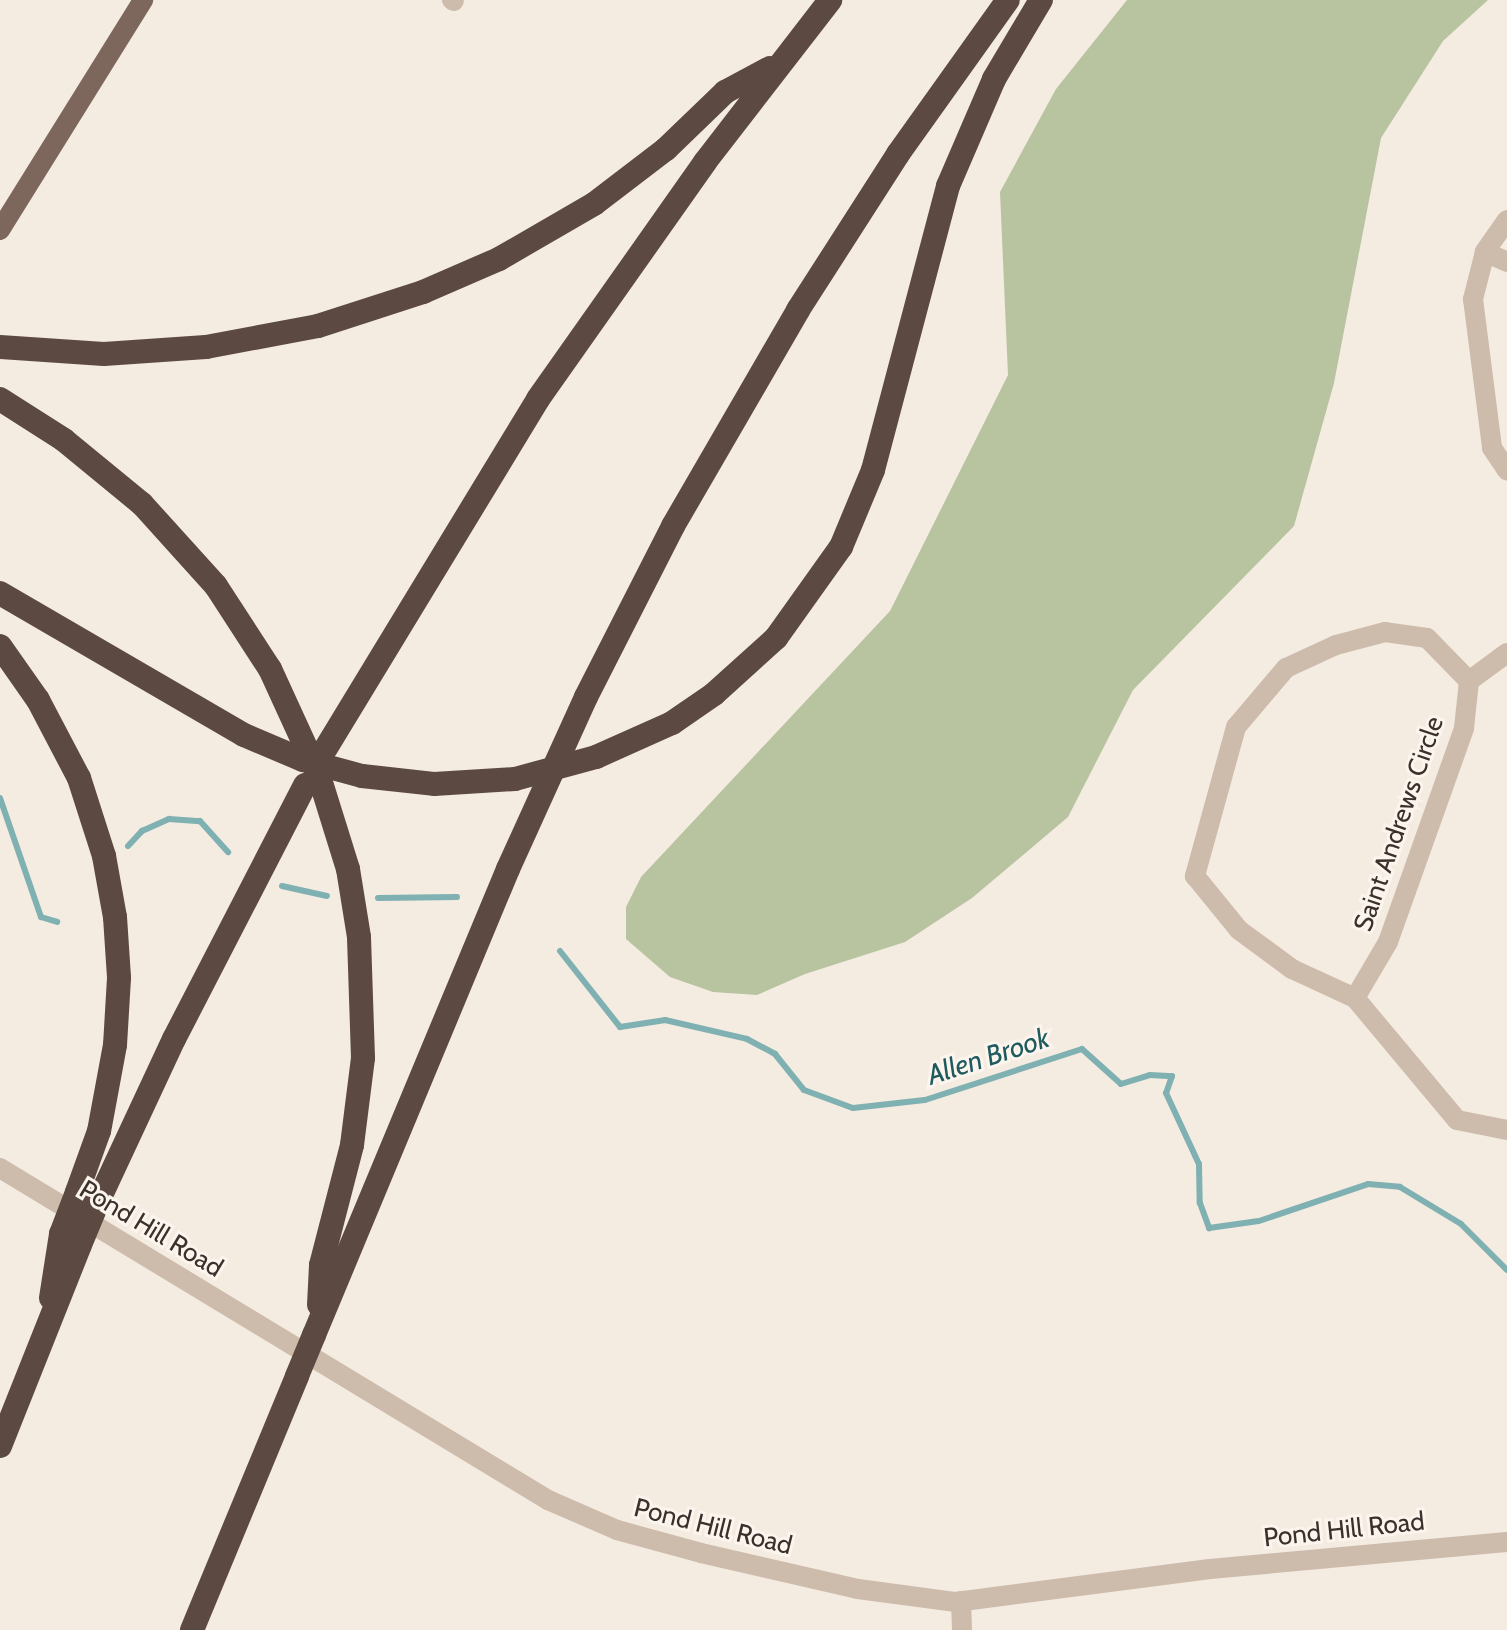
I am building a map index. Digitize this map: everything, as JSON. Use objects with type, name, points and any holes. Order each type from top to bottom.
[{"type":"highway","points":[[0,1446],[52,1314],[71,1239],[87,1198],[326,748],[538,399],[776,65],[830,0]]},
{"type":"highway","points":[[192,1630],[508,869],[586,697],[673,526],[798,310],[898,154],[1008,0]]},
{"type":"highway","points":[[0,593],[244,735],[303,760],[362,776],[434,784],[515,779],[596,757],[672,723],[714,694],[776,638],[841,547],[873,470],[954,172],[994,79],[1041,0]]},
{"type":"highway","points":[[0,347],[104,354],[206,347],[318,326],[423,292],[499,259],[584,211],[644,168],[725,92],[776,65]]},
{"type":"highway","points":[[0,399],[91,460],[159,521],[216,586],[270,669],[319,776],[348,869],[359,937],[363,1058],[345,1184],[321,1265],[317,1327]]},
{"type":"highway","points":[[0,646],[75,769],[98,833],[114,907],[119,989],[114,1056],[87,1198]]},
{"type":"main road","points":[[0,230],[143,0]]},
{"type":"street","points":[[1507,220],[1485,252],[1473,299],[1492,448],[1507,470]]},
{"type":"street","points":[[1485,252],[1507,262]]},
{"type":"street","points":[[1507,653],[1469,681],[1427,638],[1385,632],[1336,645],[1286,668],[1236,727],[1195,876],[1239,930],[1292,969],[1355,998],[1457,1120],[1507,1130]]},
{"type":"street","name":"Saint Andrews Circle","points":[[1355,998],[1388,942],[1418,863],[1464,728],[1469,681]]},
{"type":"street","name":"Pond Hill Road","points":[[0,1168],[584,1518],[650,1540],[858,1589],[961,1601],[1271,1563],[1507,1542]]},
{"type":"street","points":[[961,1601],[962,1630]]},
{"type":"green space","points":[[1127,0],[1488,0],[1443,41],[1381,138],[1334,383],[1294,526],[1133,690],[1068,817],[972,898],[905,942],[805,974],[757,995],[713,992],[670,977],[626,939],[626,907],[641,877],[890,611],[1008,375],[1000,192],[1056,89]]},
{"type":"waterway","name":"Allen Brook","points":[[0,798],[41,917],[57,922]]},
{"type":"waterway","name":"Allen Brook","points":[[128,846],[142,831],[169,819],[200,821],[228,852]]},
{"type":"waterway","name":"Allen Brook","points":[[282,886],[327,896]]},
{"type":"waterway","name":"Allen Brook","points":[[378,898],[457,897]]},
{"type":"waterway","name":"Allen Brook","points":[[560,951],[620,1027],[665,1020],[747,1039],[775,1054],[804,1090],[853,1108],[925,1100],[1082,1049],[1121,1084],[1150,1075],[1172,1076],[1166,1093],[1199,1164],[1200,1203],[1209,1228],[1259,1221],[1368,1184],[1400,1187],[1461,1224],[1507,1270]]}]
